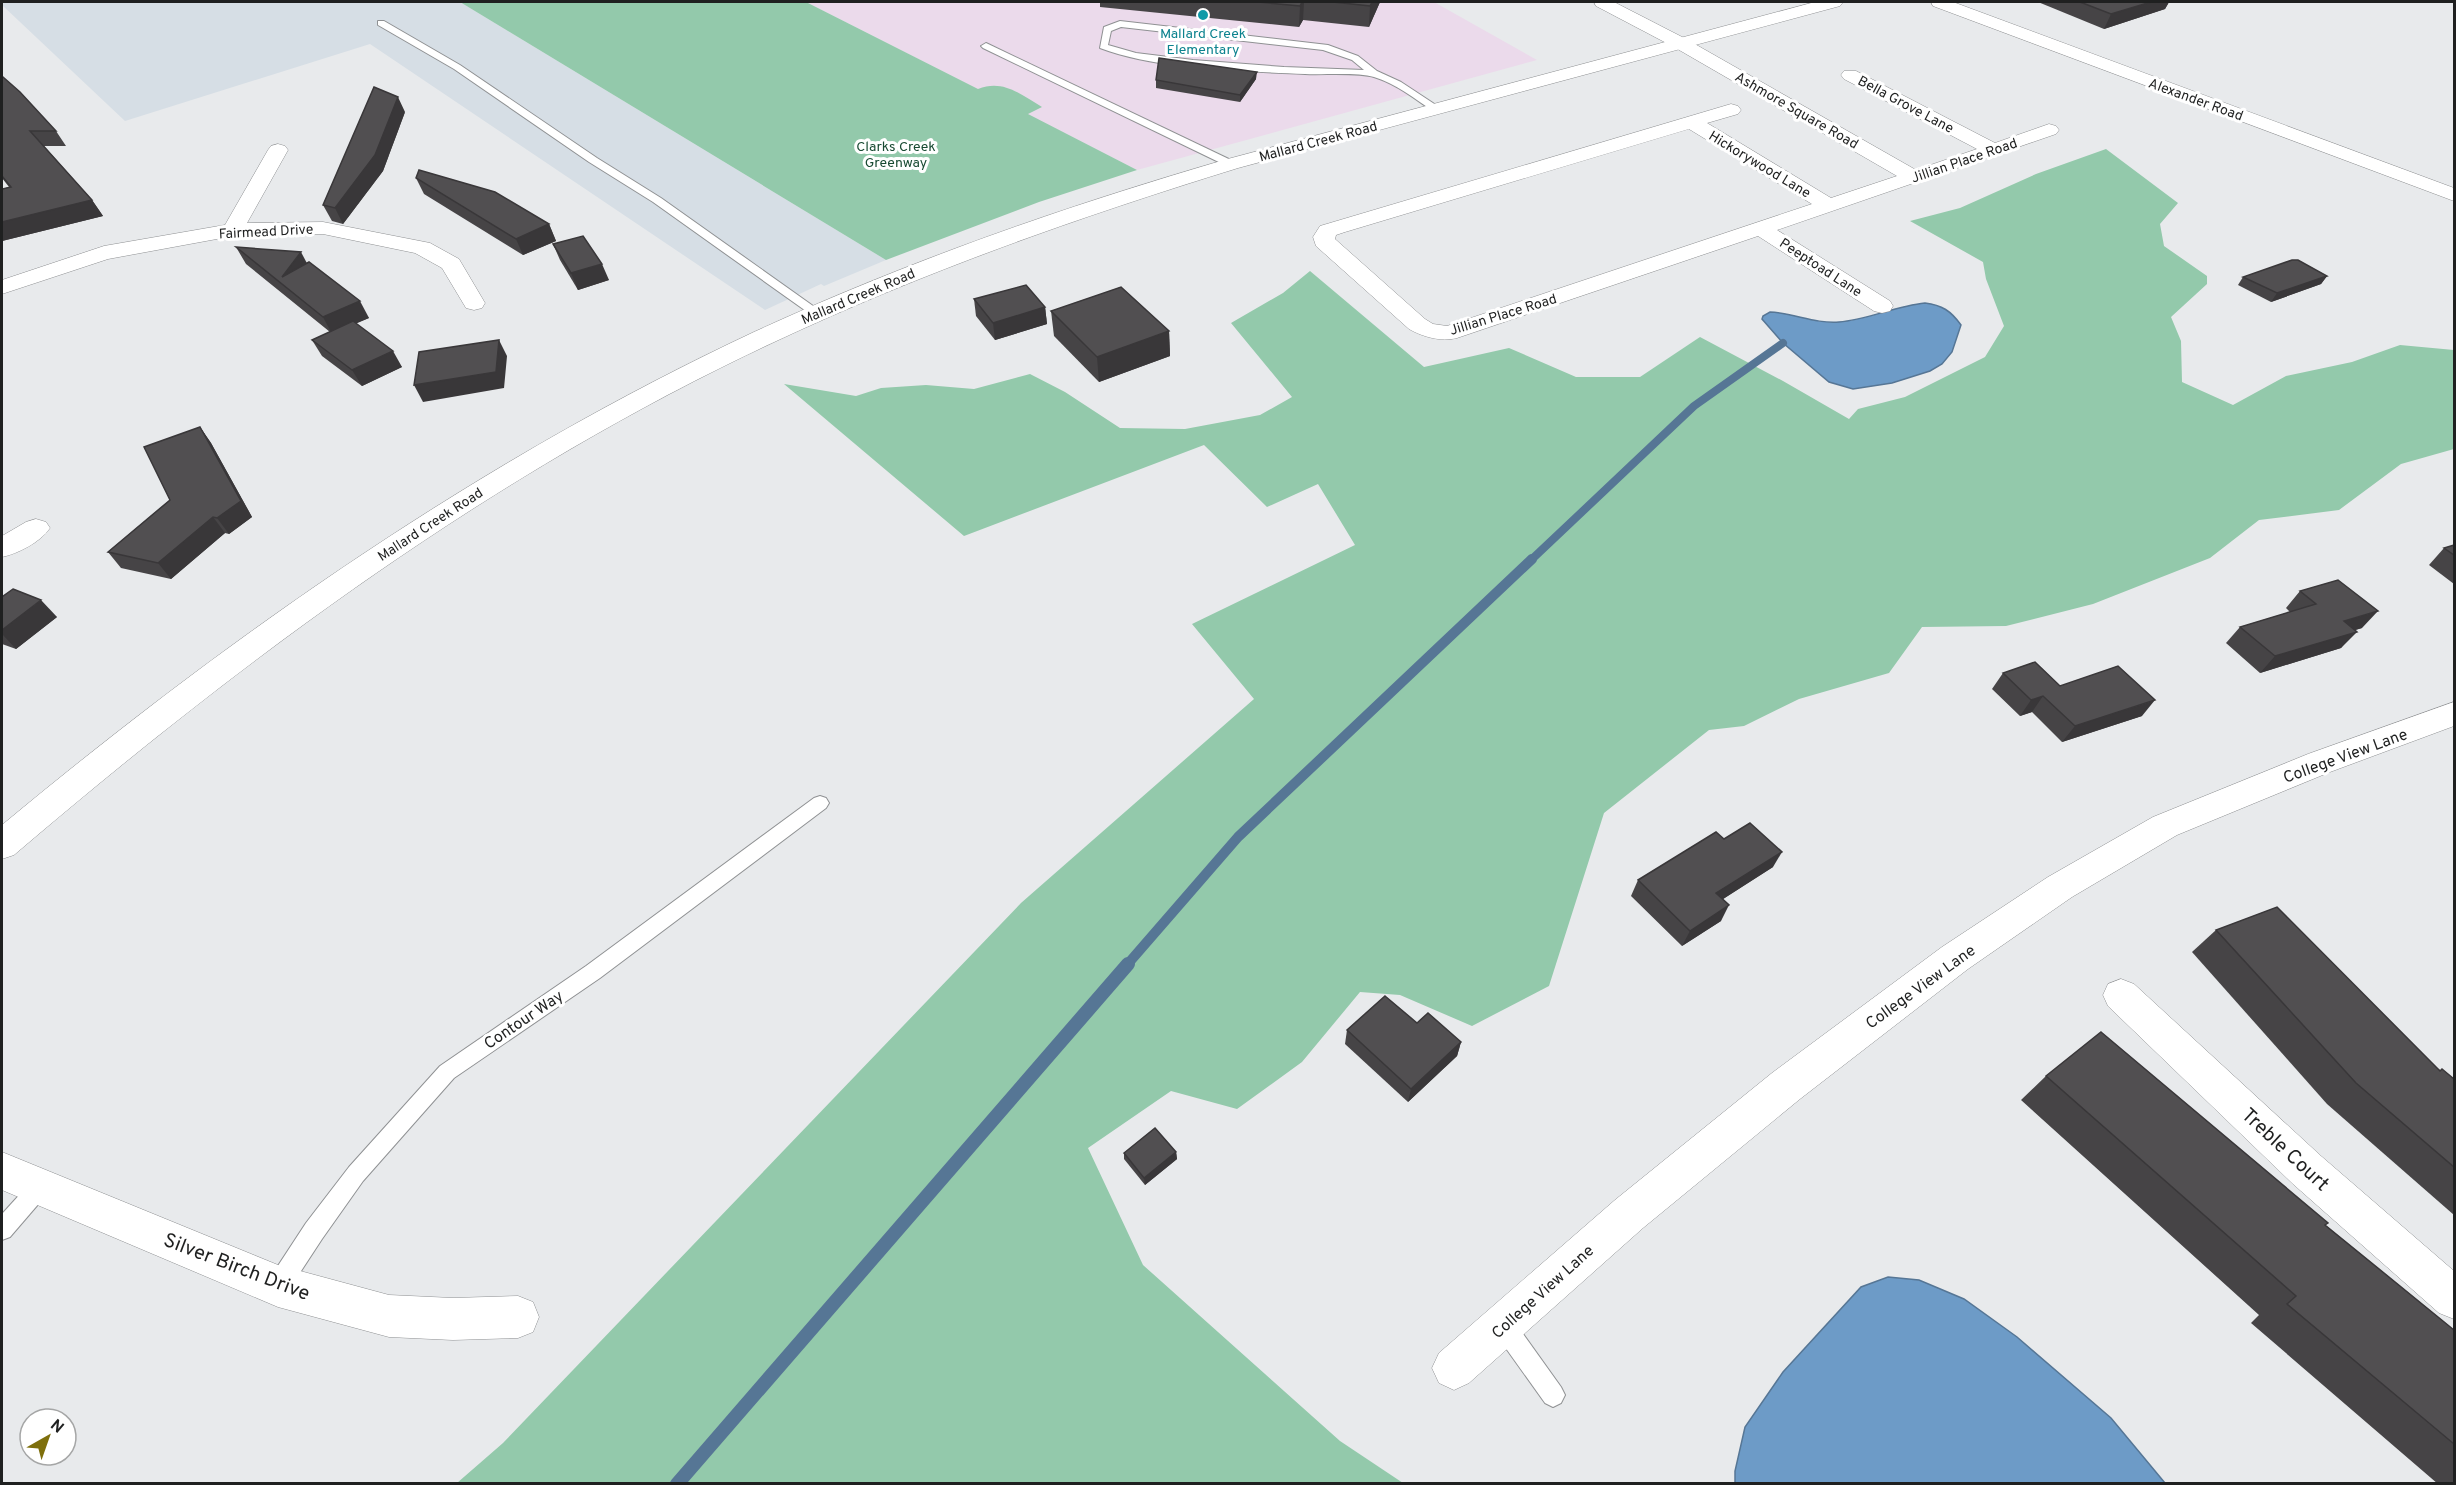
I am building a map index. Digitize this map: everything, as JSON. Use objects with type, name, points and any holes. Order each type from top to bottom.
[{"type":"main road","name":"Mallard Creek Road","points":[[2,845],[72,785],[268,632],[426,526],[530,462],[619,412],[817,313],[880,285],[1022,230],[1115,199],[1231,164],[1834,2]]},
{"type":"street","name":"Ashmore Square Road","points":[[1602,2],[1680,43],[1914,177]]},
{"type":"street","name":"Alexander Road","points":[[1939,2],[2454,195]]},
{"type":"street","name":"Bella Grove Lane","points":[[1850,75],[1994,150]]},
{"type":"street","name":"Jillian Place Road","points":[[1731,110],[1337,227],[1328,231],[1324,242],[1417,324],[1427,330],[1449,333],[2049,130]]},
{"type":"street","name":"Hickorywood Lane","points":[[1691,122],[1829,206]]},
{"type":"street","points":[[233,230],[278,150]]},
{"type":"street","name":"Fairmead Drive","points":[[2,287],[104,253],[233,230],[323,228],[422,248],[451,264],[474,303]]},
{"type":"street","name":"Peeptoad Lane","points":[[1761,228],[1882,306]]},
{"type":"street","points":[[2,548],[36,528]]},
{"type":"street","name":"College View Lane","points":[[1454,1368],[1629,1214],[1811,1067],[1955,958],[2060,887],[2165,826],[2319,763],[2454,714]]},
{"type":"street","name":"Treble Court","points":[[2121,996],[2307,1170],[2454,1298]]},
{"type":"street","name":"Silver Birch Drive","points":[[2,1171],[278,1286],[389,1316],[518,1317]]},
{"type":"lane","points":[[381,23],[457,67],[593,160],[657,200],[817,313]]},
{"type":"lane","points":[[1374,73],[1310,73],[1212,65],[1122,54],[1103,46],[1107,29],[1120,24],[1325,46],[1355,58],[1374,73],[1398,84],[1437,109]]},
{"type":"lane","points":[[986,46],[1231,164]]},
{"type":"lane","name":"Contour Way","points":[[278,1286],[314,1231],[356,1174],[447,1072],[593,972],[820,803]]},
{"type":"lane","points":[[2,1229],[40,1187]]},
{"type":"lane","points":[[1503,1325],[1553,1395]]},
{"type":"shaded area","points":[[2,2],[460,2],[886,260],[824,286],[821,284],[765,310],[370,44],[125,121],[2,5]]},
{"type":"shaded area","points":[[806,2],[1434,2],[1537,60],[1137,170]]},
{"type":"green space","name":"Clarks Creek Greenway","points":[[460,2],[806,2],[978,89],[995,86],[1019,93],[1042,107],[1028,114],[1137,170],[1039,202],[886,260]]},
{"type":"green space","points":[[2106,149],[2178,203],[2160,224],[2164,246],[2207,276],[2207,284],[2171,317],[2181,341],[2182,382],[2233,405],[2286,376],[2352,362],[2400,345],[2454,350],[2454,449],[2401,464],[2339,510],[2259,520],[2210,558],[2093,604],[2006,626],[1922,627],[1889,673],[1799,699],[1744,726],[1709,730],[1604,813],[1549,986],[1472,1026],[1400,995],[1360,992],[1302,1062],[1237,1109],[1171,1091],[1088,1148],[1143,1265],[1340,1441],[1403,1483],[457,1483],[503,1443],[1021,903],[1254,699],[1192,624],[1355,545],[1318,484],[1267,507],[1204,445],[964,536],[784,384],[856,396],[881,388],[926,385],[974,389],[1030,374],[1065,392],[1120,428],[1185,429],[1260,415],[1292,397],[1231,323],[1283,293],[1310,271],[1424,367],[1509,348],[1576,377],[1640,377],[1700,337],[1849,419],[1858,409],[1905,397],[1985,357],[2004,326],[1986,279],[1983,262],[1910,221],[1960,208],[2036,174]]},
{"type":"water","points":[[1925,303],[1946,310],[1961,325],[1952,352],[1942,364],[1930,371],[1892,383],[1853,389],[1829,382],[1783,343],[1762,319],[1770,312],[1839,322]]},
{"type":"water","points":[[1888,1277],[1919,1280],[1964,1299],[2017,1337],[2111,1418],[2165,1483],[1735,1483],[1735,1471],[1745,1427],[1783,1372],[1861,1287]]},
{"type":"building","points":[[1258,2],[1302,2],[1300,6]]},
{"type":"building","points":[[1333,2],[1372,2],[1370,6]]},
{"type":"building","points":[[2080,2],[2151,2],[2111,14]]},
{"type":"building","points":[[1159,58],[1257,72],[1240,95],[1156,80]]},
{"type":"building","points":[[3,77],[56,131],[30,131],[92,200],[2,222],[2,189],[11,187],[2,176]]},
{"type":"building","points":[[374,87],[398,97],[375,155],[335,208],[323,205]]},
{"type":"building","points":[[419,170],[495,192],[549,224],[516,239],[416,178]]},
{"type":"building","points":[[583,236],[602,264],[571,273],[553,244]]},
{"type":"building","points":[[236,247],[301,252],[282,277],[309,262],[360,301],[323,317]]},
{"type":"building","points":[[2298,260],[2327,276],[2277,293],[2243,277]]},
{"type":"building","points":[[1026,285],[1045,307],[993,323],[974,299]]},
{"type":"building","points":[[1121,287],[1169,331],[1097,357],[1051,311]]},
{"type":"building","points":[[353,321],[393,351],[352,370],[312,340]]},
{"type":"building","points":[[499,340],[496,372],[414,385],[419,352]]},
{"type":"building","points":[[200,427],[241,501],[217,518],[213,517],[158,563],[108,552],[170,500],[144,447]]},
{"type":"building","points":[[2454,545],[2454,555],[2444,548]]},
{"type":"building","points":[[2338,580],[2378,611],[2344,621],[2357,632],[2275,656],[2240,627],[2316,604],[2300,591]]},
{"type":"building","points":[[13,589],[41,600],[2,630],[2,597]]},
{"type":"building","points":[[2035,662],[2060,686],[2118,666],[2155,700],[2075,726],[2043,696],[2031,700],[2003,673]]},
{"type":"building","points":[[1750,823],[1782,852],[1716,893],[1729,905],[1690,931],[1638,880],[1716,832],[1724,839]]},
{"type":"building","points":[[2277,907],[2440,1071],[2442,1069],[2454,1079],[2454,1167],[2356,1083],[2216,930]]},
{"type":"building","points":[[1385,996],[1417,1023],[1428,1013],[1461,1042],[1411,1089],[1347,1030]]},
{"type":"building","points":[[2101,1032],[2328,1223],[2325,1225],[2454,1330],[2454,1444],[2287,1304],[2296,1296],[2046,1076]]},
{"type":"building","points":[[1155,1128],[1176,1152],[1144,1178],[1124,1153]]},
{"type":"waterway","points":[[1530,561],[1694,406],[1783,343]]},
{"type":"waterway","points":[[1126,966],[1238,837],[1532,559]]},
{"type":"waterway","points":[[677,1484],[1128,964]]},
{"type":"place","name":"Mallard Creek Elementary","points":[[1203,15]]}]
